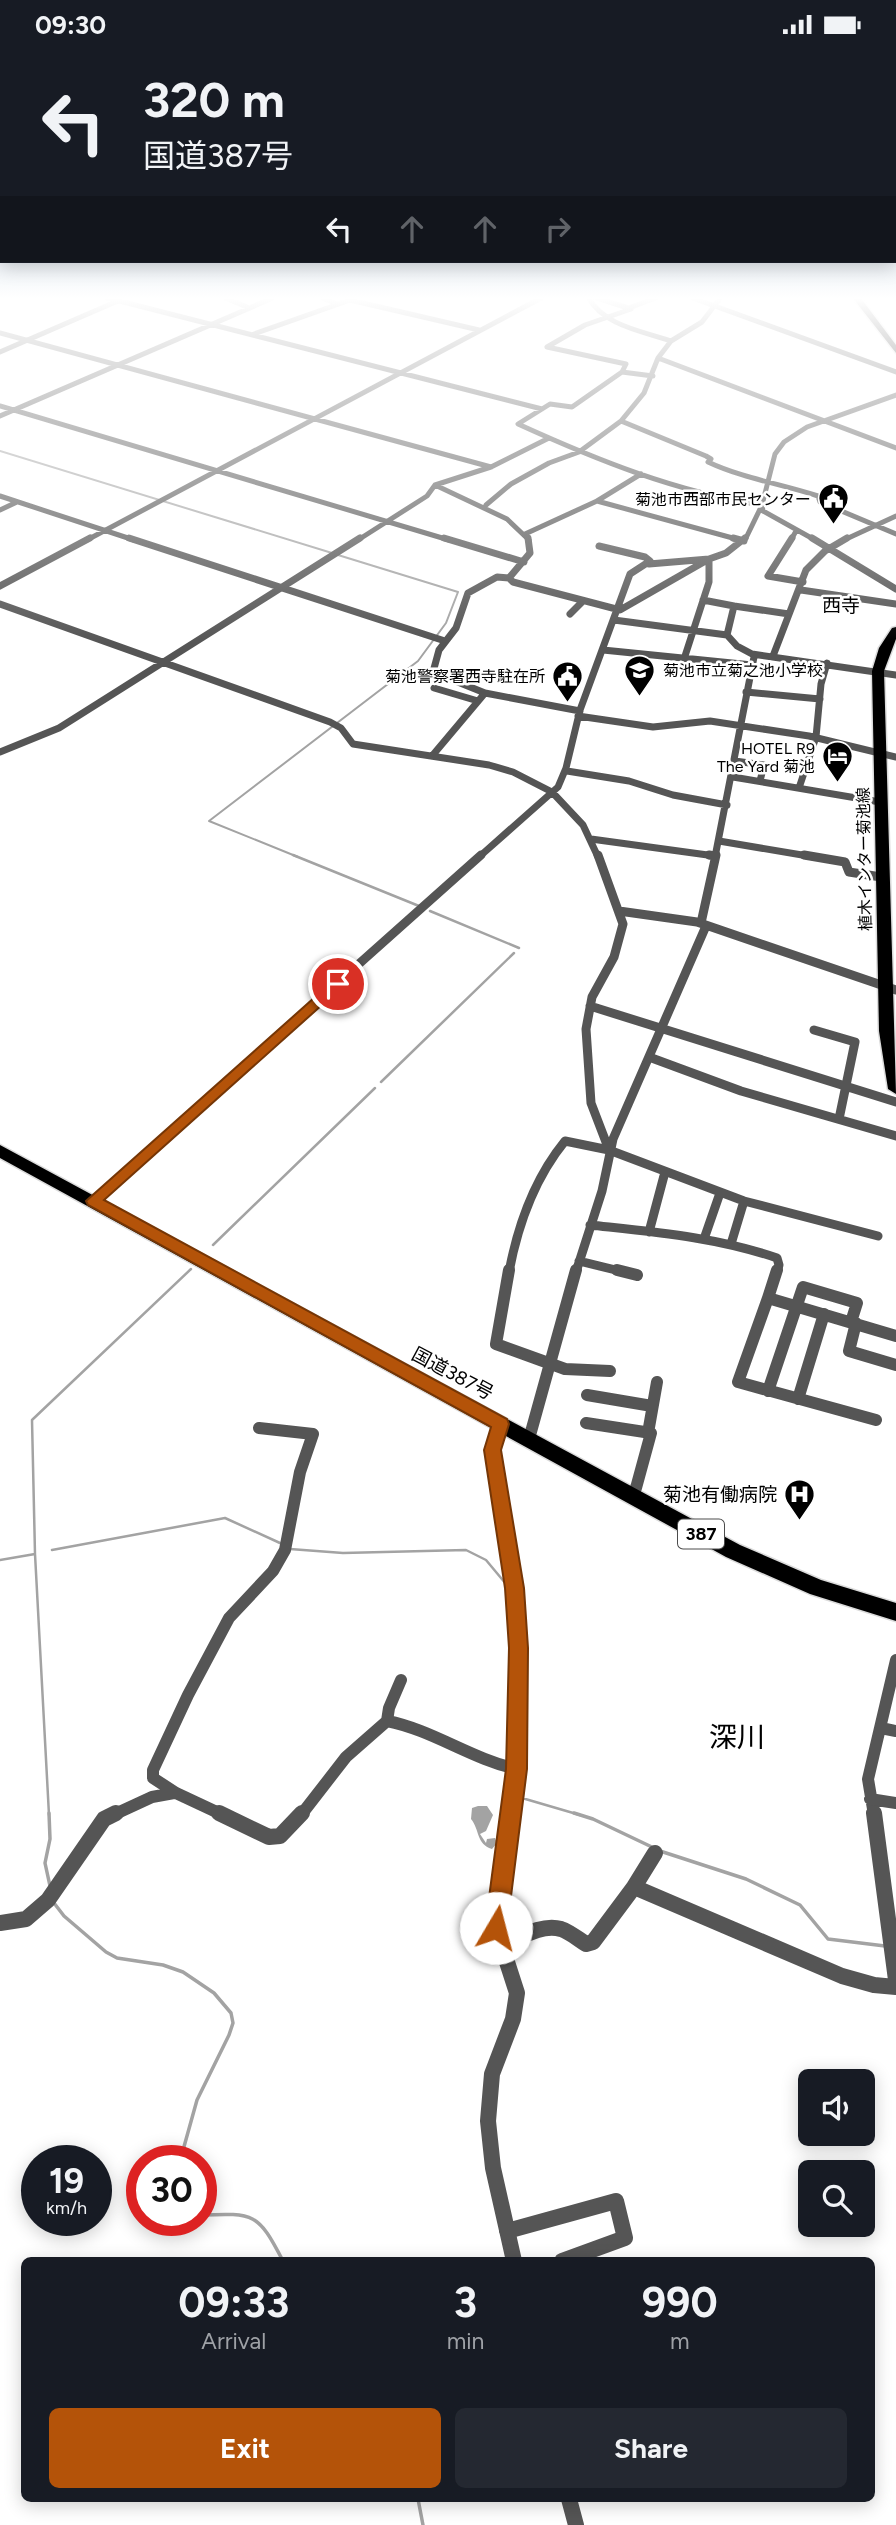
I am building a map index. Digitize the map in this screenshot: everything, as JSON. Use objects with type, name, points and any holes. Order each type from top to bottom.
[{"type":"main road","name":"植木インター菊池線","points":[[896,630],[885,647],[878,671],[881,877],[890,988],[887,1049],[896,1090]]},
{"type":"main road","name":"国道387号","points":[[0,1151],[772,1570],[817,1588],[896,1612]]},
{"type":"street","points":[[23,413],[524,562]]},
{"type":"street","points":[[290,413],[491,467]]},
{"type":"street","points":[[0,586],[325,413]]},
{"type":"street","points":[[536,413],[518,424],[579,452],[674,486],[762,505]]},
{"type":"street","points":[[486,505],[511,484],[548,463],[579,452],[621,421],[628,413]]},
{"type":"street","points":[[802,413],[896,448]]},
{"type":"street","points":[[93,1201],[552,792],[567,771],[579,713],[620,610],[630,574],[649,564],[709,559],[726,554],[744,541],[762,505],[779,447],[799,431],[847,413]]},
{"type":"street","points":[[621,421],[706,456],[711,459],[708,462],[733,474],[768,479],[818,496],[820,502],[896,534]]},
{"type":"street","points":[[0,752],[59,728],[387,522],[427,496],[435,485],[491,467],[549,439]]},
{"type":"street","points":[[525,534],[572,515],[641,474]]},
{"type":"street","points":[[435,485],[486,505],[525,534],[531,542],[531,549],[524,562],[509,578]]},
{"type":"street","points":[[0,496],[445,641]]},
{"type":"street","points":[[597,501],[744,541]]},
{"type":"street","points":[[0,510],[18,502]]},
{"type":"street","points":[[762,505],[763,511],[896,589]]},
{"type":"street","points":[[773,656],[801,590],[806,570],[826,548],[896,516]]},
{"type":"street","points":[[796,531],[768,576],[803,582]]},
{"type":"street","points":[[599,546],[645,557],[649,559],[649,564]]},
{"type":"street","points":[[687,660],[685,656],[709,582],[709,559]]},
{"type":"street","points":[[709,559],[620,610],[520,585],[509,578],[497,577],[468,593],[456,628],[436,657],[433,672],[485,693],[653,727],[710,721],[816,737],[896,757]]},
{"type":"street","points":[[801,590],[896,604]]},
{"type":"street","points":[[703,600],[789,614]]},
{"type":"street","points":[[570,614],[583,601]]},
{"type":"street","points":[[0,604],[330,722],[341,728],[353,744],[489,765],[513,772],[552,792],[573,813],[591,839],[620,911],[622,932],[614,957],[590,1006],[586,1029],[591,1103],[609,1150]]},
{"type":"street","points":[[727,635],[734,606]]},
{"type":"street","points":[[614,620],[727,635],[753,661]]},
{"type":"street","points":[[603,650],[675,660],[753,661],[773,656],[896,675]]},
{"type":"street","points":[[529,1439],[579,1261],[602,1191],[609,1150],[663,1027],[703,925],[753,661]]},
{"type":"street","points":[[799,788],[816,737],[827,663]]},
{"type":"street","points":[[434,688],[478,701]]},
{"type":"street","points":[[746,692],[820,699]]},
{"type":"street","points":[[432,756],[485,693]]},
{"type":"street","points":[[735,761],[764,765],[760,781]]},
{"type":"street","points":[[567,771],[629,781],[673,795],[727,805]]},
{"type":"street","points":[[733,777],[880,802]]},
{"type":"street","points":[[591,839],[715,856]]},
{"type":"street","points":[[719,841],[845,862],[849,872],[881,877]]},
{"type":"street","points":[[620,911],[703,925],[890,988]]},
{"type":"street","points":[[590,1006],[896,1102]]},
{"type":"street","points":[[814,1030],[855,1042],[839,1119]]},
{"type":"street","points":[[649,1057],[741,1091],[896,1136]]},
{"type":"street","points":[[610,1371],[565,1369],[496,1344],[512,1249],[537,1183],[565,1141],[609,1150],[744,1201],[878,1236]]},
{"type":"street","points":[[649,1232],[665,1172]]},
{"type":"street","points":[[704,1239],[720,1192]]},
{"type":"street","points":[[731,1244],[744,1201]]},
{"type":"street","points":[[590,1224],[704,1239],[778,1258],[779,1265],[738,1382],[876,1420]]},
{"type":"street","points":[[579,1261],[637,1275]]},
{"type":"street","points":[[768,1391],[803,1287],[857,1303],[849,1351],[896,1365]]},
{"type":"street","points":[[768,1298],[896,1336]]},
{"type":"street","points":[[798,1399],[824,1314]]},
{"type":"street","points":[[648,1433],[657,1383]]},
{"type":"street","points":[[587,1395],[652,1406]]},
{"type":"street","points":[[586,1423],[651,1433],[639,1478],[631,1495]]},
{"type":"street","points":[[501,1424],[492,1450],[518,1625],[517,1769],[496,1928],[515,1983],[516,2005],[492,2074],[488,2121],[493,2168],[512,2257]]},
{"type":"street","points":[[260,1428],[313,1434],[300,1472],[285,1550],[273,1571],[229,1618],[188,1695],[153,1770],[153,1778],[176,1793],[262,1835],[279,1836],[298,1819],[344,1759],[387,1721]]},
{"type":"street","points":[[895,1669],[869,1770],[870,1799],[884,1875],[896,1980]]},
{"type":"street","points":[[387,1721],[388,1708],[401,1680]]},
{"type":"street","points":[[387,1721],[426,1733],[485,1762],[517,1769]]},
{"type":"street","points":[[881,1728],[896,1731]]},
{"type":"street","points":[[0,1923],[26,1919],[52,1895],[104,1819],[152,1797],[176,1793]]},
{"type":"street","points":[[870,1799],[896,1803]]},
{"type":"street","points":[[500,1946],[545,1929],[555,1928],[586,1944],[593,1942],[634,1887],[655,1853]]},
{"type":"street","points":[[634,1887],[842,1976],[874,1986],[896,1987]]},
{"type":"street","points":[[507,2231],[616,2201],[625,2238],[573,2257]]},
{"type":"street","points":[[570,2502],[576,2525]]},
{"type":"shaded area","points":[[487,1806],[493,1815],[486,1831],[480,1834],[486,1843],[487,1839],[495,1838],[497,1843],[492,1849],[483,1844],[471,1819],[472,1808]]},
{"type":"waterway","points":[[0,451],[332,553]]},
{"type":"waterway","points":[[298,857],[209,821],[418,661],[446,623],[458,592],[338,555]]},
{"type":"waterway","points":[[293,855],[419,906]]},
{"type":"waterway","points":[[430,911],[519,948]]},
{"type":"waterway","points":[[381,1082],[514,953]]},
{"type":"waterway","points":[[213,1245],[375,1088]]},
{"type":"waterway","points":[[35,1554],[32,1420],[191,1269]]},
{"type":"waterway","points":[[52,1550],[225,1518],[280,1543]]},
{"type":"waterway","points":[[290,1549],[343,1553],[466,1550],[486,1560],[506,1584]]},
{"type":"waterway","points":[[0,1560],[35,1554]]},
{"type":"waterway","points":[[35,1554],[49,1815]]},
{"type":"waterway","points":[[526,1652],[522,1798],[580,1815]]},
{"type":"waterway","points":[[49,1813],[50,1839],[45,1863],[50,1886]]},
{"type":"waterway","points":[[574,1813],[593,1819],[654,1848]]},
{"type":"waterway","points":[[660,1851],[746,1879],[800,1905],[828,1939],[885,1946]]},
{"type":"waterway","points":[[54,1903],[64,1916],[106,1952],[117,1958],[163,1965],[183,1972],[214,1993],[231,2013],[233,2023],[229,2035],[197,2100],[184,2145]]},
{"type":"waterway","points":[[217,2215],[253,2219],[267,2233],[281,2257]]},
{"type":"waterway","points":[[419,2502],[423,2525]]},
{"type":"place","name":"菊池市西部市民センター","points":[[834,526]]},
{"type":"place","name":"菊池市立菊之池小学校","points":[[640,697]]},
{"type":"place","name":"菊池警察署西寺駐在所","points":[[568,703]]},
{"type":"place","name":"HOTEL R9 The Yard 菊池","points":[[838,784]]},
{"type":"place","name":"菊池有働病院","points":[[800,1521]]},
{"type":"district","name":"西寺","points":[[841,605]]},
{"type":"district","name":"深川","points":[[737,1737]]},
{"type":"route","points":[[338,984],[93,1201],[501,1424],[492,1450],[514,1588],[519,1648],[517,1769],[496,1928]]}]
